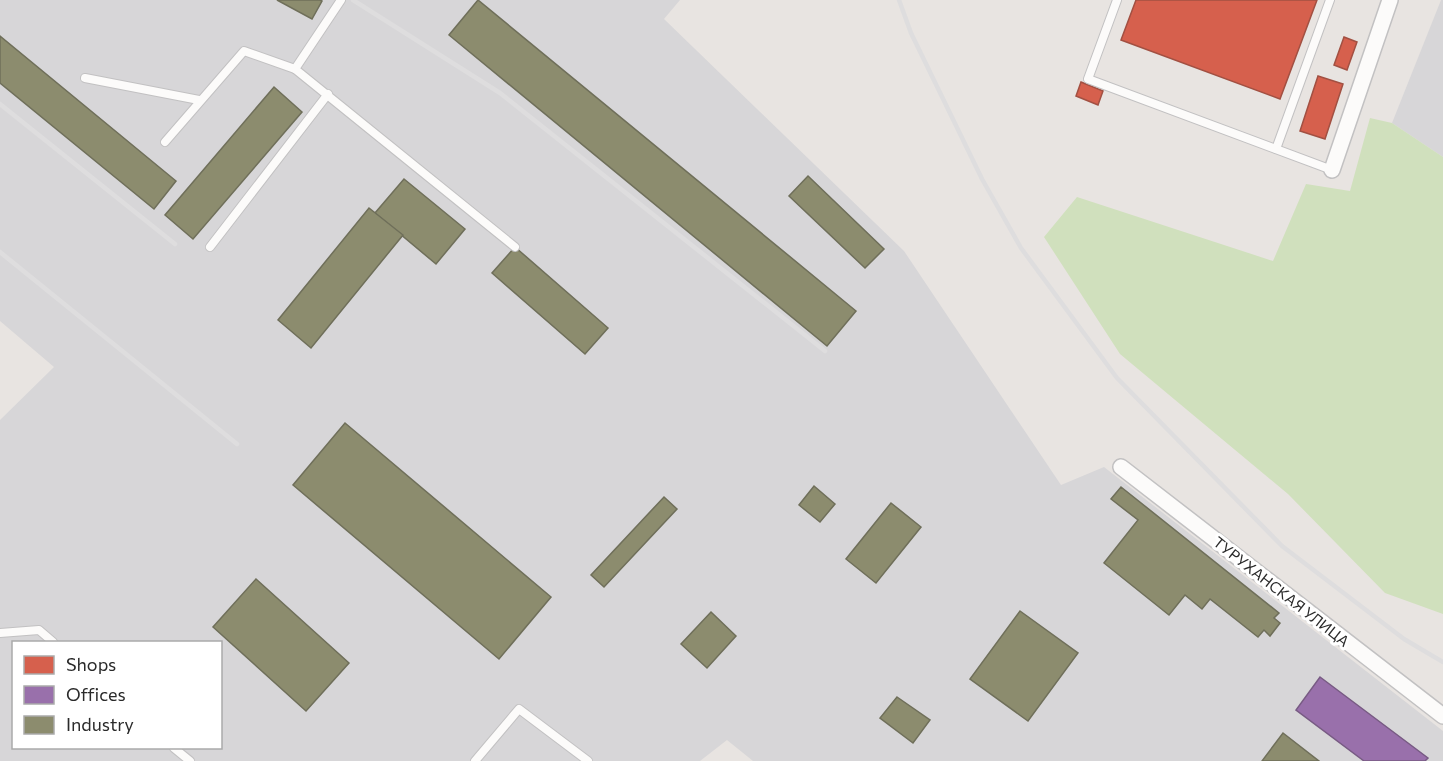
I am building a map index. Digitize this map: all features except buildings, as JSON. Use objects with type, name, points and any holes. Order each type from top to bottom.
[{"type":"street","points":[[1332,170],[1390,0]]},
{"type":"street","name":"ТУРУХАНСКАЯ УЛИЦА","points":[[1121,467],[1443,717]]},
{"type":"lane","points":[[295,69],[341,0]]},
{"type":"lane","points":[[1117,0],[1088,79],[1332,170]]},
{"type":"lane","points":[[1276,149],[1330,0]]},
{"type":"lane","points":[[165,142],[199,100],[244,51],[295,69],[515,247]]},
{"type":"lane","points":[[85,78],[199,100]]},
{"type":"lane","points":[[210,248],[328,94]]},
{"type":"lane","points":[[0,633],[39,630],[52,641]]},
{"type":"lane","points":[[476,761],[519,709],[588,761]]},
{"type":"lane","points":[[176,749],[190,761]]},
{"type":"shaded area","points":[[0,0],[680,0],[664,19],[904,251],[1061,485],[1104,467],[1443,731],[1443,761],[753,761],[727,740],[700,761],[0,761],[0,420],[54,367],[0,321]]},
{"type":"shaded area","points":[[1441,0],[1443,0],[1443,157],[1392,123]]},
{"type":"green space","points":[[1370,118],[1392,123],[1443,157],[1443,614],[1385,593],[1288,494],[1120,354],[1044,237],[1077,197],[1273,261],[1306,184],[1350,191]]},
{"type":"railway","points":[[353,0],[500,93],[825,351]]},
{"type":"railway","points":[[899,0],[911,33],[982,179],[1021,248],[1117,378],[1282,546],[1404,639],[1443,662]]},
{"type":"railway","points":[[0,104],[175,244]]},
{"type":"railway","points":[[0,252],[237,444]]}]
